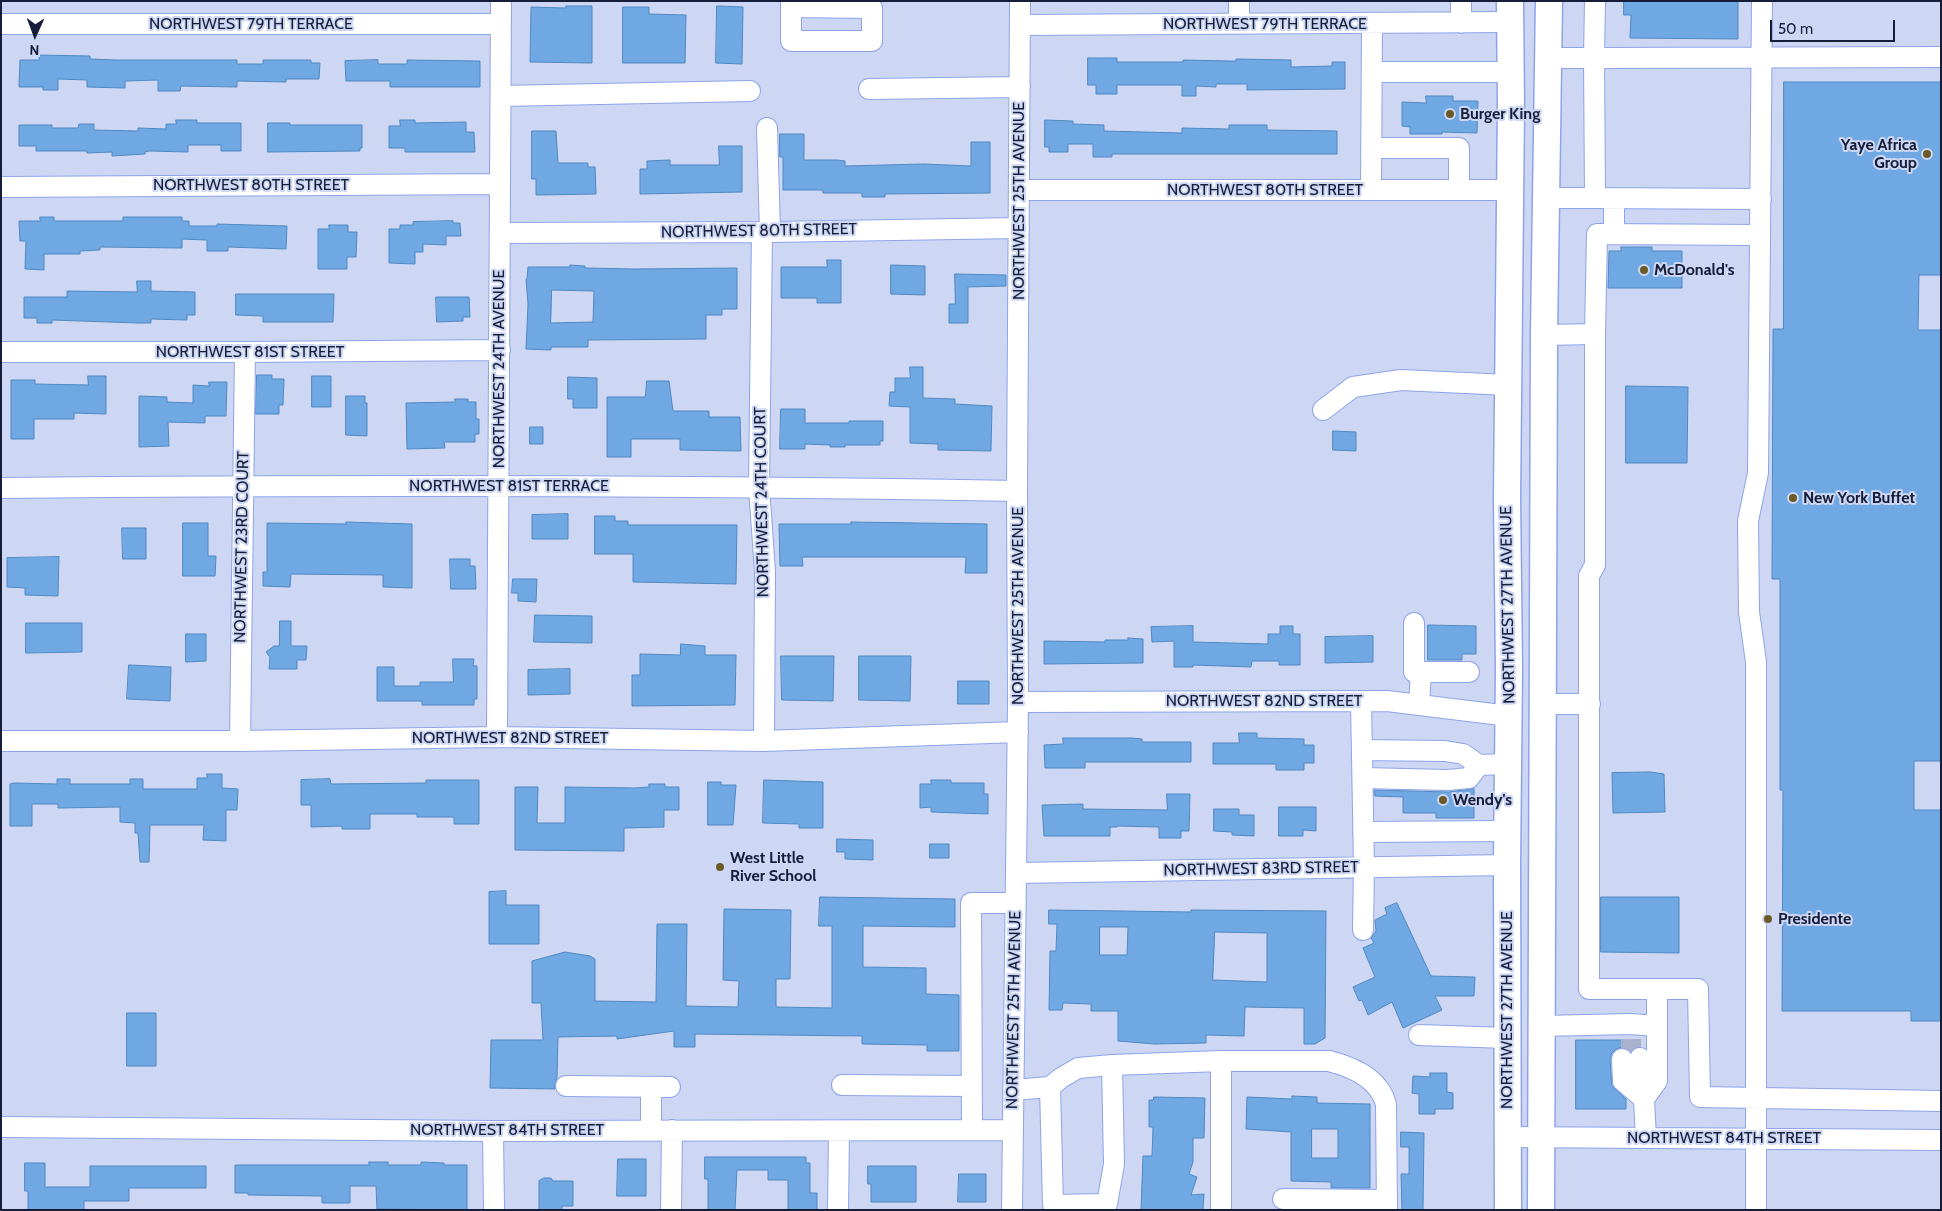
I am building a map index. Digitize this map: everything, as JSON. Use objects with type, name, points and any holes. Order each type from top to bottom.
[{"type":"main road","points":[[1541,1210],[1544,416],[1549,1]]},
{"type":"main road","name":"NORTHWEST 27TH AVENUE","points":[[1508,1210],[1507,764],[1509,668],[1507,498],[1510,12]]},
{"type":"main road","points":[[1510,190],[1529,210],[1535,300],[1545,331]]},
{"type":"main road","points":[[1508,359],[1523,364],[1533,378],[1544,416]]},
{"type":"main road","points":[[1509,668],[1533,697],[1544,704]]},
{"type":"main road","points":[[1509,716],[1521,725],[1529,742],[1529,824],[1535,841],[1542,848]]},
{"type":"main road","points":[[1507,865],[1530,877],[1542,890]]},
{"type":"street","name":"NORTHWEST 24TH AVENUE","points":[[497,737],[501,1]]},
{"type":"street","name":"NORTHWEST 25TH AVENUE","points":[[1012,1210],[1018,732],[1017,491],[1020,1]]},
{"type":"street","points":[[1239,1],[1239,24]]},
{"type":"street","points":[[1461,1],[1461,22]]},
{"type":"street","points":[[1595,1],[1594,58],[1604,198],[1614,234]]},
{"type":"street","points":[[1756,1210],[1756,662],[1749,612],[1748,521],[1758,473],[1762,1]]},
{"type":"street","name":"NORTHWEST 79TH TERRACE","points":[[1020,26],[1461,22],[1510,12]]},
{"type":"street","points":[[1371,190],[1372,23]]},
{"type":"street","name":"NORTHWEST 79TH TERRACE","points":[[1,24],[501,24]]},
{"type":"street","points":[[1548,58],[1941,57]]},
{"type":"street","points":[[1372,72],[1510,72]]},
{"type":"street","points":[[869,89],[1020,88]]},
{"type":"street","points":[[501,96],[750,91]]},
{"type":"street","name":"NORTHWEST 24TH COURT","points":[[764,741],[765,572],[758,487],[766,232],[767,128]]},
{"type":"street","points":[[1371,148],[1459,148],[1459,190]]},
{"type":"street","name":"NORTHWEST 80TH STREET","points":[[1,186],[500,184]]},
{"type":"street","name":"NORTHWEST 80TH STREET","points":[[1019,190],[1510,190]]},
{"type":"street","points":[[1546,198],[1761,199]]},
{"type":"street","name":"NORTHWEST 80TH STREET","points":[[500,233],[766,232],[1019,228]]},
{"type":"street","points":[[1760,235],[1597,234],[1595,565],[1589,576],[1589,989],[1698,989],[1700,1097],[1941,1101]]},
{"type":"street","points":[[1545,331],[1595,334]]},
{"type":"street","name":"NORTHWEST 81ST STREET","points":[[1,352],[500,350]]},
{"type":"street","name":"NORTHWEST 23RD COURT","points":[[240,741],[245,352]]},
{"type":"street","points":[[1323,410],[1353,387],[1401,380],[1508,385]]},
{"type":"street","name":"NORTHWEST 81ST TERRACE","points":[[1,488],[243,486],[758,487],[1017,491]]},
{"type":"street","points":[[1414,623],[1414,672],[1469,672]]},
{"type":"street","points":[[1419,705],[1421,672]]},
{"type":"street","points":[[1361,701],[1364,867],[1363,930]]},
{"type":"street","name":"NORTHWEST 82ND STREET","points":[[1018,702],[1387,701],[1509,716]]},
{"type":"street","points":[[1544,704],[1590,704]]},
{"type":"street","name":"NORTHWEST 82ND STREET","points":[[1,741],[240,741],[497,737],[764,741],[1018,732]]},
{"type":"street","points":[[1362,750],[1445,751],[1462,754],[1479,765],[1507,764]]},
{"type":"street","points":[[1363,778],[1448,780],[1469,778],[1479,765]]},
{"type":"street","points":[[1363,832],[1507,831]]},
{"type":"street","name":"NORTHWEST 83RD STREET","points":[[1016,873],[1507,865]]},
{"type":"street","points":[[972,1130],[971,903],[1016,903]]},
{"type":"street","points":[[1644,1099],[1657,1081],[1657,989]]},
{"type":"street","points":[[1542,1026],[1631,1045],[1649,1036],[1649,1080],[1644,1099]]},
{"type":"street","points":[[1631,1045],[1657,1026]]},
{"type":"street","points":[[1418,1035],[1507,1038]]},
{"type":"street","points":[[1631,1045],[1644,1099],[1646,1138]]},
{"type":"street","points":[[1013,1090],[1050,1087],[1078,1068],[1221,1061],[1329,1061],[1346,1065],[1369,1078],[1384,1095],[1386,1104],[1387,1205],[1282,1200]]},
{"type":"street","points":[[1221,1061],[1222,1210]]},
{"type":"street","points":[[1050,1087],[1052,1205],[1107,1204],[1114,1164],[1112,1065]]},
{"type":"street","points":[[842,1085],[972,1086]]},
{"type":"street","points":[[566,1086],[661,1087],[651,1130]]},
{"type":"street","name":"NORTHWEST 84TH STREET","points":[[1,1127],[493,1130],[1012,1130]]},
{"type":"street","points":[[493,1130],[494,1210]]},
{"type":"street","points":[[671,1210],[672,1130]]},
{"type":"street","points":[[838,1210],[839,1131]]},
{"type":"street","name":"NORTHWEST 84TH STREET","points":[[1508,1137],[1941,1140]]},
{"type":"building","points":[[1624,1],[1738,1],[1738,39],[1630,38],[1631,15],[1624,15]]},
{"type":"building","points":[[566,6],[592,6],[592,63],[530,62],[531,7],[566,8]]},
{"type":"building","points":[[717,6],[743,7],[742,64],[716,63]]},
{"type":"building","points":[[623,7],[649,7],[649,14],[686,15],[685,63],[623,63]]},
{"type":"building","points":[[39,55],[90,56],[90,59],[116,60],[237,60],[237,64],[263,64],[263,60],[311,60],[311,63],[320,63],[319,79],[286,79],[286,82],[237,81],[237,87],[181,86],[180,91],[158,91],[158,80],[125,81],[125,88],[87,87],[87,80],[58,79],[58,90],[43,90],[43,87],[19,87],[20,60],[39,60]]},
{"type":"building","points":[[1088,58],[1117,58],[1117,62],[1236,61],[1236,59],[1291,60],[1291,67],[1332,66],[1332,62],[1345,62],[1345,89],[1247,90],[1247,84],[1216,84],[1216,87],[1196,86],[1196,96],[1182,96],[1182,85],[1117,85],[1117,94],[1096,94],[1096,85],[1088,85]]},
{"type":"building","points":[[378,60],[378,64],[407,64],[407,60],[480,61],[480,87],[390,87],[390,81],[346,81],[345,61]]},
{"type":"building","points":[[1784,82],[1941,82],[1941,275],[1919,275],[1918,330],[1941,330],[1941,761],[1914,761],[1914,810],[1941,810],[1941,1021],[1911,1021],[1911,1011],[1782,1011],[1783,790],[1780,790],[1780,579],[1772,579],[1773,329],[1783,329]]},
{"type":"building","points":[[1426,96],[1453,96],[1453,101],[1478,101],[1477,133],[1442,132],[1442,134],[1410,134],[1410,127],[1402,126],[1402,102],[1426,103]]},
{"type":"building","points":[[176,120],[197,120],[197,123],[241,123],[241,151],[221,151],[221,145],[188,145],[188,152],[149,151],[145,152],[145,154],[112,156],[112,152],[36,151],[36,146],[19,146],[19,125],[52,125],[52,128],[78,128],[79,124],[94,124],[94,130],[138,131],[138,128],[166,129],[166,124],[176,124]]},
{"type":"building","points":[[400,120],[415,120],[415,123],[466,122],[466,132],[474,132],[475,152],[405,152],[405,148],[389,148],[389,126],[400,126]]},
{"type":"building","points":[[1045,120],[1073,121],[1073,124],[1104,125],[1104,131],[1182,133],[1182,128],[1229,129],[1229,125],[1267,125],[1267,130],[1337,131],[1337,154],[1112,154],[1112,157],[1093,157],[1093,144],[1068,144],[1068,152],[1049,152],[1049,147],[1045,147]]},
{"type":"building","points":[[268,123],[290,123],[290,125],[362,125],[362,148],[360,148],[360,151],[268,152]]},
{"type":"building","points":[[532,131],[556,131],[558,163],[588,163],[588,167],[595,167],[596,194],[536,195],[536,179],[532,179]]},
{"type":"building","points":[[780,134],[804,134],[804,160],[845,161],[845,166],[924,164],[971,166],[971,142],[990,142],[990,193],[885,194],[885,197],[862,197],[862,193],[823,193],[823,190],[783,190],[783,157],[780,157]]},
{"type":"building","points":[[719,146],[742,146],[742,192],[640,194],[640,169],[647,169],[647,161],[670,160],[670,165],[719,165]]},
{"type":"building","points":[[40,217],[54,217],[54,221],[123,221],[123,217],[182,217],[182,221],[189,221],[189,226],[217,226],[217,224],[287,226],[286,249],[228,247],[228,251],[207,251],[207,240],[182,239],[182,248],[100,247],[100,250],[80,251],[80,254],[44,254],[44,270],[25,269],[26,241],[20,241],[19,221],[40,221]]},
{"type":"building","points":[[453,221],[453,223],[460,223],[461,236],[446,236],[446,245],[423,244],[423,252],[415,252],[415,264],[389,263],[389,229],[400,229],[400,225],[413,225],[413,222]]},
{"type":"building","points":[[329,225],[348,225],[348,232],[357,232],[356,257],[347,257],[347,269],[318,269],[318,229],[329,229]]},
{"type":"building","name":"McDonald's","points":[[1621,247],[1652,247],[1652,251],[1682,251],[1682,288],[1608,288],[1609,251],[1621,251]]},
{"type":"building","points":[[827,260],[841,260],[841,303],[817,303],[817,298],[781,298],[781,267],[827,267]]},
{"type":"building","points":[[570,265],[585,266],[585,268],[635,269],[737,268],[737,309],[722,309],[722,315],[706,315],[706,339],[588,340],[588,347],[551,347],[551,350],[526,349],[528,304],[526,279],[528,267],[570,267]],"holes":[[[552,290],[594,291],[593,322],[551,323]]]},
{"type":"building","points":[[891,265],[925,266],[925,295],[891,294]]},
{"type":"building","points":[[955,274],[1006,275],[1006,286],[968,287],[968,323],[949,323],[949,304],[955,304]]},
{"type":"building","points":[[137,281],[151,281],[151,291],[195,292],[195,315],[187,315],[187,320],[151,319],[151,323],[52,320],[52,323],[37,323],[37,318],[24,318],[24,297],[67,297],[67,291],[137,292]]},
{"type":"building","points":[[236,294],[334,294],[333,322],[263,322],[263,316],[236,315]]},
{"type":"building","points":[[436,297],[469,297],[470,317],[463,317],[463,321],[437,322]]},
{"type":"building","points":[[910,367],[923,367],[923,398],[955,399],[955,404],[992,406],[991,451],[938,450],[938,444],[910,443],[910,407],[889,406],[890,392],[895,392],[895,378],[910,378]]},
{"type":"building","points":[[257,375],[272,375],[272,379],[284,379],[283,405],[279,405],[279,414],[256,414]]},
{"type":"building","points":[[88,376],[106,376],[106,414],[74,413],[74,419],[34,419],[34,439],[11,439],[11,380],[35,380],[35,384],[88,385]]},
{"type":"building","points":[[312,376],[331,376],[331,407],[312,407]]},
{"type":"building","points":[[568,377],[597,378],[597,408],[573,408],[573,399],[568,399]]},
{"type":"building","points":[[647,381],[669,381],[673,411],[709,411],[709,417],[740,417],[741,451],[680,450],[680,439],[631,439],[631,457],[607,457],[607,397],[645,397]]},
{"type":"building","points":[[209,382],[227,382],[226,416],[205,416],[205,423],[168,422],[169,446],[139,447],[139,396],[167,397],[167,402],[193,403],[193,385],[209,386]]},
{"type":"building","points":[[1626,386],[1688,387],[1687,463],[1626,463]]},
{"type":"building","points":[[346,396],[365,396],[365,403],[367,403],[367,436],[346,435]]},
{"type":"building","points":[[455,399],[468,399],[468,402],[476,402],[476,419],[479,419],[479,434],[475,434],[475,442],[444,442],[445,448],[407,449],[406,403],[455,402]]},
{"type":"building","points":[[781,409],[805,409],[805,423],[883,421],[883,441],[880,441],[880,445],[830,447],[830,445],[805,444],[805,449],[780,449]]},
{"type":"building","points":[[530,427],[543,427],[543,444],[530,444]]},
{"type":"building","points":[[1333,431],[1356,432],[1356,451],[1333,450]]},
{"type":"building","points":[[568,514],[568,539],[532,539],[532,515]]},
{"type":"building","points":[[595,516],[615,516],[615,521],[628,521],[628,525],[737,525],[736,584],[633,582],[633,554],[595,554]]},
{"type":"building","points":[[346,522],[412,524],[412,588],[383,587],[383,575],[291,574],[290,587],[263,586],[263,572],[267,572],[267,523],[346,524]]},
{"type":"building","points":[[851,522],[987,524],[987,573],[965,573],[966,557],[802,557],[803,566],[780,566],[779,524],[851,524]]},
{"type":"building","points":[[183,523],[208,523],[208,556],[216,556],[215,576],[183,576]]},
{"type":"building","points":[[122,528],[146,528],[146,559],[123,559]]},
{"type":"building","points":[[59,557],[58,596],[25,595],[25,588],[7,587],[7,558]]},
{"type":"building","points":[[450,559],[470,559],[470,566],[475,566],[476,589],[451,589]]},
{"type":"building","points":[[513,579],[537,579],[536,602],[518,601],[518,593],[512,593]]},
{"type":"building","points":[[535,615],[592,616],[592,643],[534,642]]},
{"type":"building","points":[[280,621],[291,621],[291,646],[307,646],[306,660],[297,660],[297,669],[269,669],[270,657],[266,652],[274,646],[279,646]]},
{"type":"building","points":[[26,623],[82,623],[82,652],[26,653]]},
{"type":"building","points":[[1428,625],[1476,626],[1476,654],[1462,654],[1462,660],[1428,660]]},
{"type":"building","points":[[1193,626],[1193,642],[1268,644],[1268,634],[1280,634],[1280,626],[1293,626],[1293,634],[1300,634],[1300,665],[1279,665],[1279,661],[1252,661],[1251,667],[1193,665],[1193,667],[1174,667],[1174,641],[1152,642],[1151,627]]},
{"type":"building","points":[[186,634],[206,634],[206,661],[186,662]]},
{"type":"building","points":[[1373,636],[1373,662],[1325,663],[1325,637]]},
{"type":"building","points":[[1128,638],[1143,639],[1143,663],[1044,664],[1044,641],[1105,642],[1105,640],[1128,640]]},
{"type":"building","points":[[681,644],[705,646],[705,655],[736,655],[735,705],[632,706],[632,675],[640,675],[640,654],[680,655]]},
{"type":"building","points":[[781,656],[834,656],[833,701],[782,700]]},
{"type":"building","points":[[859,656],[911,656],[910,701],[859,700]]},
{"type":"building","points":[[453,659],[474,659],[473,666],[477,666],[477,699],[474,699],[474,705],[422,705],[422,701],[377,701],[377,667],[394,667],[394,686],[420,686],[420,682],[453,682]]},
{"type":"building","points":[[129,665],[171,667],[170,701],[127,699]]},
{"type":"building","points":[[570,669],[570,694],[528,695],[528,670]]},
{"type":"building","points":[[958,681],[989,681],[989,704],[958,704]]},
{"type":"building","points":[[1239,733],[1257,733],[1257,738],[1304,739],[1304,745],[1314,745],[1314,763],[1304,763],[1304,770],[1276,770],[1276,764],[1213,764],[1213,743],[1239,743]]},
{"type":"building","points":[[1063,738],[1132,738],[1142,739],[1142,742],[1191,742],[1191,762],[1085,762],[1085,768],[1045,768],[1044,745],[1063,744]]},
{"type":"building","points":[[1650,772],[1664,774],[1665,812],[1613,813],[1612,773]]},
{"type":"building","points":[[207,774],[222,774],[222,788],[238,789],[237,810],[226,810],[226,841],[203,840],[204,825],[150,825],[149,862],[140,862],[138,833],[135,833],[135,823],[120,822],[120,807],[58,808],[58,804],[32,804],[32,826],[10,826],[10,784],[57,784],[57,779],[70,779],[70,784],[130,784],[130,779],[143,779],[143,789],[197,789],[197,778],[207,778]]},
{"type":"building","points":[[330,779],[331,784],[426,783],[426,780],[479,780],[479,824],[454,824],[454,817],[417,817],[417,814],[370,814],[370,829],[342,829],[342,826],[311,827],[311,805],[301,805],[301,780]]},
{"type":"building","points":[[764,780],[823,782],[823,828],[799,828],[799,824],[763,823]]},
{"type":"building","points":[[931,780],[951,780],[951,783],[984,783],[984,794],[988,794],[988,814],[931,812],[931,807],[920,808],[920,784],[931,784]]},
{"type":"building","points":[[708,782],[721,782],[721,785],[736,785],[733,825],[708,825]]},
{"type":"building","points":[[649,784],[665,784],[665,787],[679,787],[679,810],[664,810],[664,827],[624,828],[624,851],[515,850],[515,787],[538,787],[537,823],[565,823],[565,787],[635,788],[649,787]]},
{"type":"building","points":[[1474,789],[1474,818],[1436,818],[1436,813],[1403,813],[1403,797],[1375,796],[1374,790],[1448,792]]},
{"type":"building","points":[[1167,794],[1190,794],[1189,831],[1181,831],[1181,838],[1159,838],[1159,827],[1117,826],[1110,827],[1110,836],[1044,836],[1042,805],[1083,804],[1083,809],[1167,810]]},
{"type":"building","points":[[1279,807],[1316,807],[1316,831],[1303,830],[1303,836],[1279,836]]},
{"type":"building","points":[[1214,809],[1239,809],[1239,815],[1254,815],[1254,836],[1232,835],[1232,832],[1214,831]]},
{"type":"building","points":[[837,839],[873,840],[873,860],[845,859],[845,852],[837,852]]},
{"type":"building","points":[[930,844],[949,844],[949,858],[930,858]]},
{"type":"building","points":[[506,891],[506,905],[539,905],[539,944],[489,944],[489,892]]},
{"type":"building","points":[[820,897],[955,899],[955,927],[863,926],[863,967],[926,968],[926,994],[959,995],[959,1051],[927,1051],[927,1045],[862,1044],[862,1036],[695,1034],[695,1047],[674,1047],[674,1031],[617,1039],[617,1036],[558,1037],[555,1089],[490,1088],[491,1040],[543,1040],[541,1003],[532,1003],[532,961],[565,952],[590,956],[595,959],[595,1001],[656,1002],[657,924],[687,924],[686,1006],[738,1007],[739,981],[723,980],[724,909],[791,910],[790,979],[776,979],[776,1007],[832,1008],[832,926],[819,926]]},
{"type":"building","points":[[1601,897],[1679,897],[1679,953],[1601,952]]},
{"type":"building","points":[[1397,903],[1431,976],[1475,977],[1474,996],[1435,996],[1442,1010],[1403,1028],[1392,1002],[1368,1015],[1362,1000],[1359,1001],[1353,987],[1375,977],[1363,948],[1374,943],[1371,938],[1376,931],[1375,920],[1387,914],[1385,908]]},
{"type":"building","points":[[1049,910],[1326,911],[1325,1038],[1315,1044],[1304,1044],[1304,1008],[1245,1007],[1244,1036],[1206,1035],[1206,1043],[1155,1044],[1118,1041],[1118,1011],[1091,1011],[1091,1004],[1063,1003],[1062,1010],[1049,1010],[1050,951],[1056,951],[1057,924],[1049,924]],"holes":[[[1100,927],[1128,927],[1127,955],[1100,955]],[[1215,932],[1267,933],[1267,982],[1213,980]]]},
{"type":"building","points":[[127,1013],[156,1013],[156,1066],[127,1066]]},
{"type":"building","points":[[1576,1040],[1638,1040],[1638,1046],[1631,1051],[1622,1047],[1616,1049],[1610,1059],[1612,1086],[1626,1099],[1626,1109],[1576,1109]]},
{"type":"building","points":[[1430,1073],[1447,1073],[1447,1092],[1453,1093],[1453,1109],[1435,1109],[1435,1114],[1419,1114],[1419,1094],[1412,1093],[1413,1076],[1430,1077]]},
{"type":"building","points":[[1292,1096],[1317,1097],[1317,1103],[1370,1104],[1370,1188],[1331,1188],[1331,1182],[1291,1181],[1291,1132],[1246,1129],[1247,1097],[1292,1099]],"holes":[[[1312,1129],[1338,1129],[1338,1158],[1312,1158]]]},
{"type":"building","points":[[1154,1097],[1205,1098],[1204,1138],[1193,1138],[1193,1162],[1189,1174],[1197,1177],[1191,1195],[1204,1194],[1203,1210],[1141,1210],[1143,1156],[1152,1156],[1153,1127],[1149,1127],[1149,1100],[1153,1100]]},
{"type":"building","points":[[1401,1132],[1424,1133],[1423,1210],[1402,1210],[1401,1174],[1409,1174],[1409,1147],[1401,1147]]},
{"type":"building","points":[[705,1157],[806,1157],[806,1163],[810,1163],[810,1193],[817,1193],[817,1210],[788,1210],[788,1180],[768,1180],[768,1170],[737,1170],[735,1210],[708,1210],[708,1179],[705,1179]]},
{"type":"building","points":[[618,1159],[646,1159],[646,1196],[617,1196]]},
{"type":"building","points":[[369,1162],[388,1162],[388,1165],[421,1165],[421,1162],[467,1165],[467,1210],[377,1209],[376,1186],[350,1186],[350,1203],[322,1203],[322,1196],[248,1195],[248,1193],[235,1193],[235,1165],[369,1165]]},
{"type":"building","points":[[25,1163],[45,1163],[45,1187],[90,1187],[90,1166],[206,1166],[206,1188],[129,1188],[129,1201],[84,1201],[84,1210],[28,1210],[28,1191],[25,1191]]},
{"type":"building","points":[[868,1166],[916,1166],[916,1202],[871,1202]]},
{"type":"building","points":[[959,1174],[986,1174],[986,1202],[958,1202]]},
{"type":"building","points":[[544,1178],[551,1178],[553,1181],[573,1181],[573,1206],[562,1206],[562,1210],[539,1210],[539,1181]]},
{"type":"tunnel","points":[[1631,1039],[1631,1059]]},
{"type":"place","name":"Burger King","points":[[1450,114]]},
{"type":"place","name":"Yaye Africa Group","points":[[1927,154]]},
{"type":"place","name":"McDonald's","points":[[1644,270]]},
{"type":"place","name":"New York Buffet","points":[[1793,498]]},
{"type":"place","name":"Wendy's","points":[[1443,800]]},
{"type":"place","name":"West Little River School","points":[[720,867]]},
{"type":"place","name":"Presidente","points":[[1768,919]]}]
